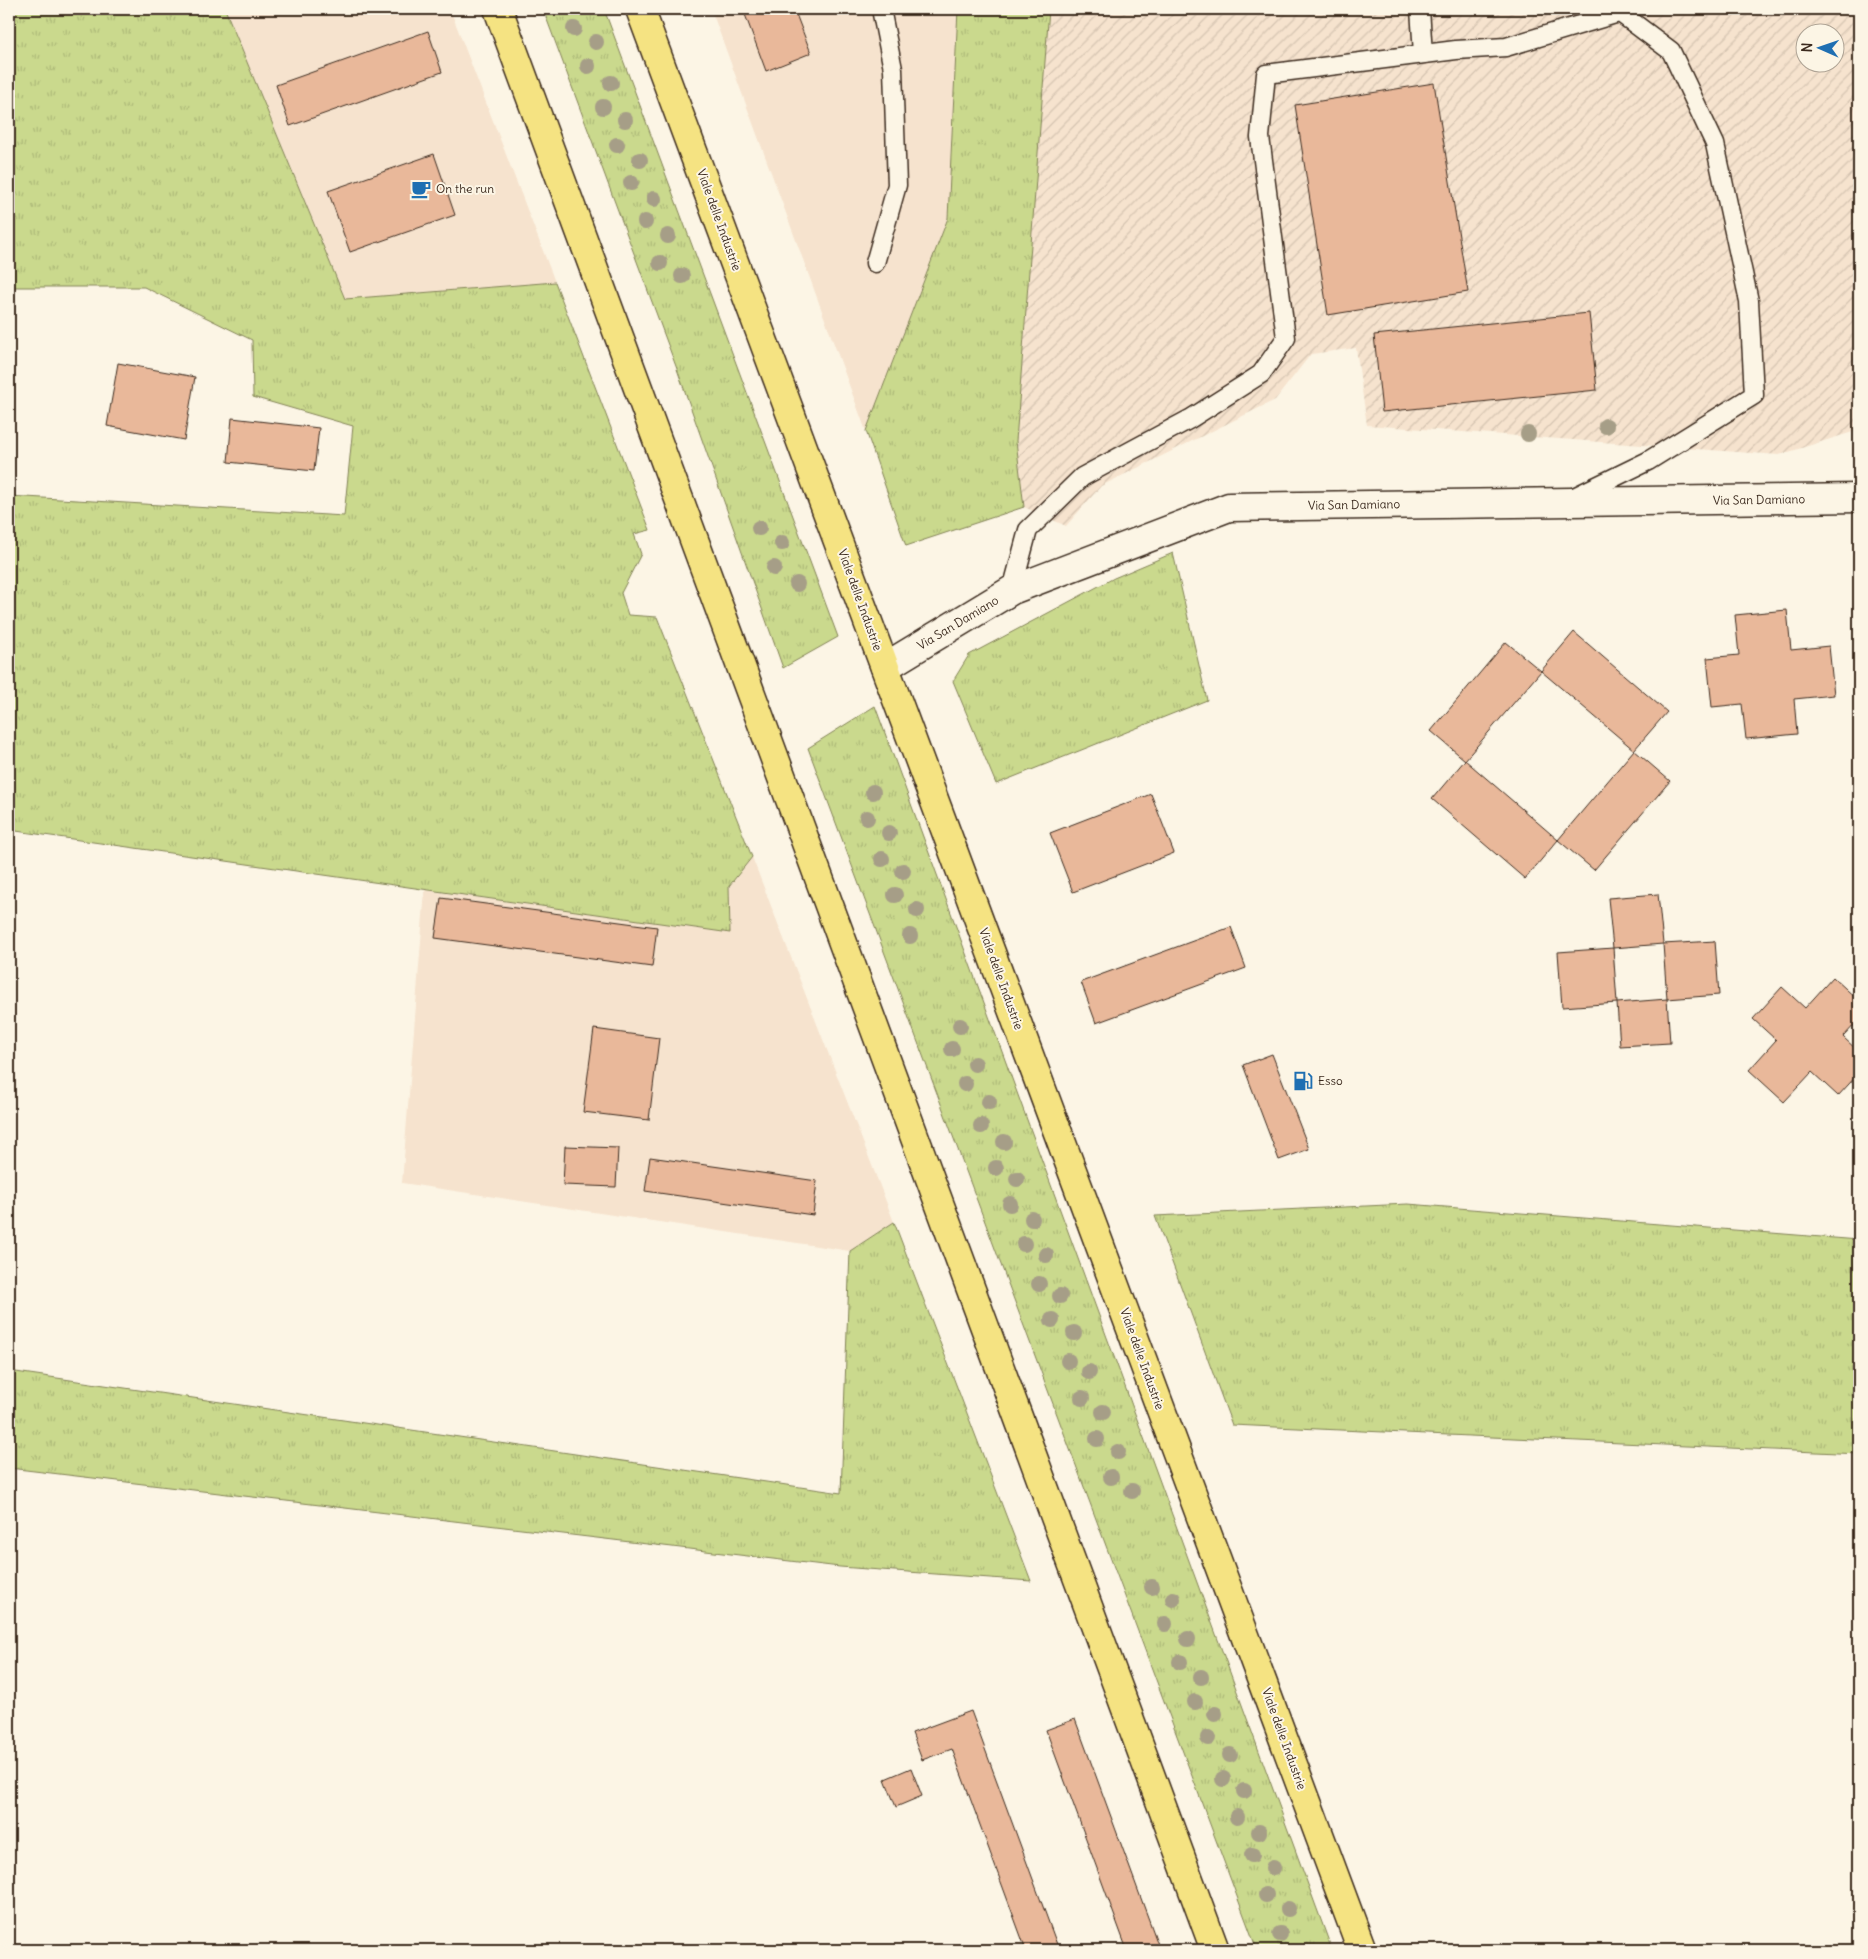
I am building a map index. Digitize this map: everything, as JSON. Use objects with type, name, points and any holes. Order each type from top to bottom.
[{"type":"main road","points":[[498,9],[1215,1950]]},
{"type":"main road","name":"Viale delle Industrie","points":[[640,9],[1362,1950]]},
{"type":"street","name":"Via San Damiano","points":[[885,667],[1012,590],[1229,507],[1859,498]]},
{"type":"lane","points":[[876,263],[897,185],[893,69],[881,9]]},
{"type":"lane","points":[[1420,9],[1423,54]]},
{"type":"lane","points":[[1012,590],[1028,530],[1082,477],[1190,419],[1261,374],[1286,338],[1260,137],[1266,74],[1423,54],[1506,47],[1617,11],[1672,51],[1716,144],[1749,301],[1754,395],[1648,461],[1562,503]]},
{"type":"shaded area","points":[[225,9],[450,9],[555,282],[345,299]]},
{"type":"shaded area","points":[[711,9],[958,9],[948,218],[866,431]]},
{"type":"shaded area","points":[[1049,9],[1859,9],[1859,430],[1779,455],[1367,425],[1356,348],[1311,354],[1275,400],[1101,486],[1066,526],[1024,507],[1016,441]]},
{"type":"shaded area","points":[[752,857],[894,1222],[850,1251],[402,1183],[425,890],[730,933],[729,886]]},
{"type":"green space","points":[[9,9],[225,9],[345,299],[555,282],[650,530],[634,534],[641,554],[621,593],[628,615],[657,617],[752,857],[729,886],[730,933],[9,830],[9,496],[344,516],[353,426],[253,397],[252,340],[144,287],[9,287]]},
{"type":"green space","points":[[543,9],[604,9],[838,637],[783,668],[677,369]]},
{"type":"green space","points":[[958,9],[1049,9],[1016,441],[1024,507],[906,546],[866,431],[948,218]]},
{"type":"green space","points":[[1173,553],[1207,700],[996,784],[953,681],[969,655],[1114,578]]},
{"type":"green space","points":[[875,706],[1332,1950],[1257,1950],[808,748]]},
{"type":"green space","points":[[1408,1204],[1859,1240],[1859,1454],[1232,1425],[1155,1216]]},
{"type":"green space","points":[[894,1222],[1031,1581],[840,1567],[9,1468],[9,1371],[841,1493],[850,1251]]},
{"type":"building","points":[[743,9],[794,9],[811,53],[766,71]]},
{"type":"building","points":[[428,31],[442,72],[290,126],[276,85]]},
{"type":"building","points":[[1434,83],[1468,292],[1328,315],[1295,105]]},
{"type":"building","points":[[434,154],[455,215],[350,252],[328,191]]},
{"type":"building","points":[[1589,313],[1597,390],[1382,412],[1374,335]]},
{"type":"building","points":[[118,363],[195,377],[184,440],[107,426]]},
{"type":"building","points":[[232,418],[319,428],[314,471],[228,462]]},
{"type":"building","points":[[1787,610],[1791,650],[1829,646],[1834,695],[1794,699],[1797,734],[1746,739],[1742,704],[1712,707],[1707,658],[1739,655],[1735,615]]},
{"type":"building","points":[[1574,632],[1667,712],[1634,750],[1541,671]]},
{"type":"building","points":[[1506,642],[1541,671],[1465,760],[1431,731]]},
{"type":"building","points":[[1634,750],[1670,781],[1594,870],[1558,840]]},
{"type":"building","points":[[1465,760],[1558,840],[1525,879],[1432,799]]},
{"type":"building","points":[[1151,794],[1174,853],[1073,892],[1050,833]]},
{"type":"building","points":[[1658,894],[1663,944],[1613,948],[1608,898]]},
{"type":"building","points":[[441,898],[657,927],[652,967],[435,938]]},
{"type":"building","points":[[1231,927],[1246,968],[1096,1023],[1081,982]]},
{"type":"building","points":[[1715,941],[1719,995],[1667,999],[1663,944]]},
{"type":"building","points":[[1613,948],[1617,1003],[1562,1007],[1558,952]]},
{"type":"building","points":[[1833,977],[1859,1001],[1859,1020],[1843,1037],[1859,1052],[1859,1073],[1838,1096],[1812,1072],[1784,1102],[1749,1070],[1776,1040],[1753,1019],[1782,987],[1805,1008]]},
{"type":"building","points":[[1667,999],[1670,1043],[1620,1046],[1617,1003]]},
{"type":"building","points":[[594,1029],[659,1038],[649,1120],[583,1112]]},
{"type":"building","points":[[1272,1054],[1309,1149],[1279,1160],[1243,1065]]},
{"type":"building","points":[[565,1146],[618,1148],[616,1187],[563,1185]]},
{"type":"building","points":[[650,1157],[817,1181],[813,1215],[645,1191]]},
{"type":"building","points":[[971,1711],[1059,1950],[1026,1950],[952,1749],[922,1760],[912,1733]]},
{"type":"building","points":[[1075,1719],[1160,1950],[1127,1950],[1046,1730]]},
{"type":"building","points":[[911,1768],[922,1796],[896,1807],[885,1779]]},
{"type":"place","name":"On the run","points":[[421,189]]},
{"type":"place","name":"Esso","points":[[1303,1081]]}]
